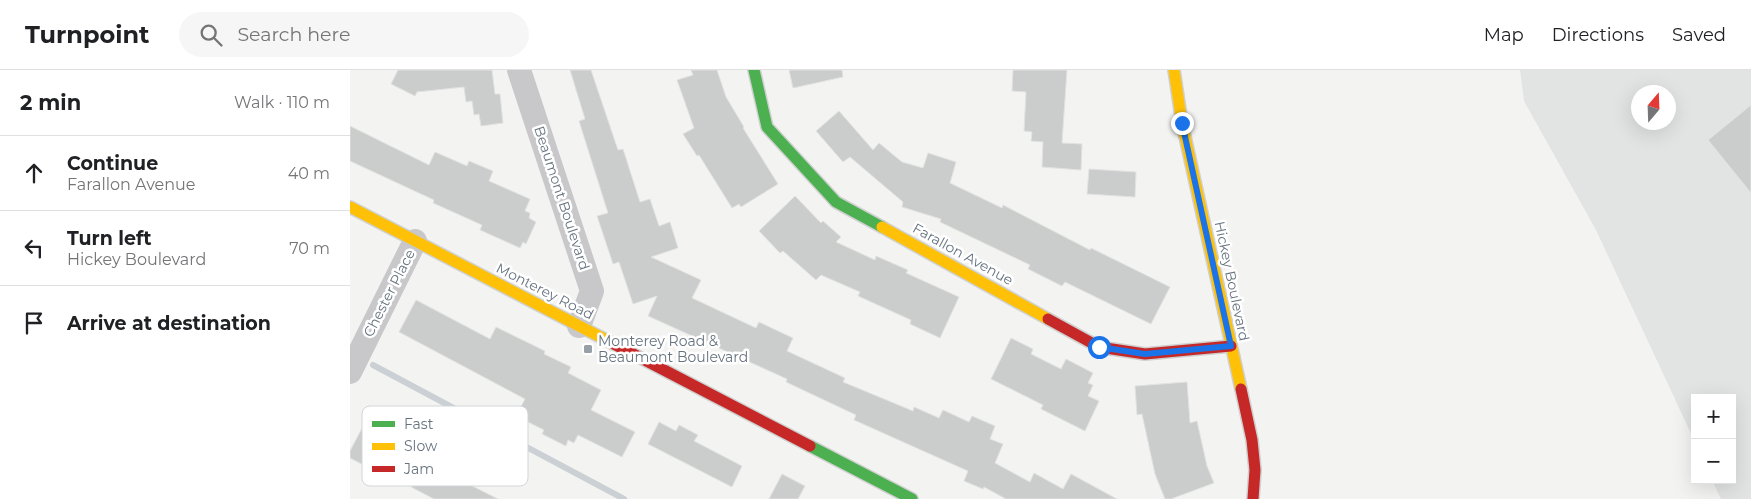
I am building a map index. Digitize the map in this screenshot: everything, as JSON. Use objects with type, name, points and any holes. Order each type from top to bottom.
[{"type":"main road","name":"Farallon Avenue","points":[[754,70],[767,127],[836,202],[1099,347],[1145,354],[1231,346]]},
{"type":"main road","name":"Hickey Boulevard","points":[[1174,70],[1182,123],[1252,440],[1256,470],[1253,499]]},
{"type":"main road","name":"Monterey Road","points":[[350,207],[912,499]]},
{"type":"street","name":"Beaumont Boulevard","points":[[519,70],[592,291],[579,326]]},
{"type":"street","name":"Chester Place","points":[[350,372],[415,241]]},
{"type":"shaded area","points":[[1520,70],[1751,70],[1751,499],[1721,499],[1714,484],[1736,484],[1736,394],[1691,394],[1691,433],[1596,230],[1524,101]]},
{"type":"building","points":[[398,70],[492,70],[495,94],[500,94],[503,123],[481,126],[479,114],[474,115],[472,101],[466,102],[464,87],[417,92],[415,96],[391,84]]},
{"type":"building","points":[[570,70],[591,70],[618,150],[623,149],[640,202],[650,199],[659,226],[670,222],[678,248],[651,257],[701,280],[692,298],[756,328],[759,322],[793,338],[787,351],[845,378],[843,382],[913,411],[914,407],[939,418],[943,410],[969,422],[972,416],[995,426],[990,439],[1003,444],[995,463],[1030,482],[1034,473],[1063,489],[1071,474],[1117,499],[1006,499],[984,487],[983,489],[964,481],[968,471],[854,420],[856,415],[786,382],[787,379],[648,316],[657,296],[633,304],[619,262],[613,264],[597,216],[608,213],[579,121],[585,119]]},
{"type":"building","points":[[691,70],[717,70],[726,97],[778,184],[741,207],[739,204],[732,208],[699,155],[697,156],[683,134],[694,128],[677,80],[693,75]]},
{"type":"building","points":[[789,70],[842,70],[843,77],[793,88]]},
{"type":"building","points":[[1013,70],[1067,70],[1062,143],[1082,144],[1081,170],[1042,167],[1043,142],[1031,141],[1032,132],[1024,131],[1026,92],[1012,91]]},
{"type":"building","points":[[1751,105],[1751,193],[1708,140]]},
{"type":"building","points":[[839,111],[873,150],[879,143],[902,162],[923,168],[928,153],[956,162],[950,183],[1002,208],[1003,205],[1090,250],[1091,248],[1170,287],[1151,324],[1065,282],[1062,286],[1028,269],[1030,265],[940,222],[941,219],[902,207],[903,202],[850,157],[843,162],[816,131]]},
{"type":"building","points":[[350,126],[429,165],[435,152],[467,166],[469,161],[493,171],[489,181],[530,199],[525,211],[530,213],[529,218],[536,222],[526,244],[523,242],[520,248],[480,230],[482,225],[433,203],[434,200],[350,161]]},
{"type":"building","points":[[1089,169],[1136,172],[1135,197],[1087,194]]},
{"type":"building","points":[[795,196],[821,223],[823,221],[841,237],[836,242],[875,260],[876,256],[908,270],[906,273],[959,297],[940,338],[910,324],[911,320],[858,296],[860,292],[821,275],[816,280],[783,251],[780,253],[759,231]]},
{"type":"building","points":[[416,300],[490,339],[496,327],[545,351],[544,354],[571,367],[568,373],[601,390],[591,410],[635,432],[622,457],[578,435],[574,443],[568,440],[566,446],[542,434],[544,430],[528,422],[528,406],[521,406],[525,399],[399,332]]},
{"type":"building","points":[[1011,338],[1033,349],[1031,354],[1061,369],[1066,359],[1093,373],[1088,383],[1093,385],[1088,396],[1099,401],[1085,431],[1041,409],[1043,405],[991,379]]},
{"type":"building","points":[[1187,382],[1190,423],[1197,421],[1207,466],[1214,483],[1171,499],[1165,499],[1155,474],[1142,414],[1137,415],[1135,386]]},
{"type":"building","points":[[659,422],[676,431],[679,425],[698,435],[694,441],[742,466],[732,487],[648,444]]},
{"type":"building","points":[[362,428],[362,464],[350,458],[350,451]]},
{"type":"building","points":[[782,474],[805,486],[798,499],[769,499]]},
{"type":"building","points":[[472,486],[498,499],[434,499],[411,487]]},
{"type":"waterway","points":[[373,365],[450,406]]},
{"type":"waterway","points":[[528,448],[624,499]]},
{"type":"traffic: fast","points":[[754,70],[767,127],[836,202],[882,227]]},
{"type":"traffic: fast","points":[[810,446],[912,499]]},
{"type":"traffic: slow","points":[[1174,70],[1182,123],[1241,389]]},
{"type":"traffic: slow","points":[[350,207],[612,343]]},
{"type":"traffic: slow","points":[[882,227],[1048,319]]},
{"type":"traffic: jam","points":[[1048,319],[1099,347],[1145,354],[1231,346]]},
{"type":"traffic: jam","points":[[612,343],[810,446]]},
{"type":"traffic: jam","points":[[1241,389],[1252,440],[1255,470],[1253,499]]},
{"type":"place","name":"Monterey Road & Beaumont Boulevard","points":[[588,349]]},
{"type":"route","points":[[1099,347],[1145,354],[1231,346],[1182,123]]}]
